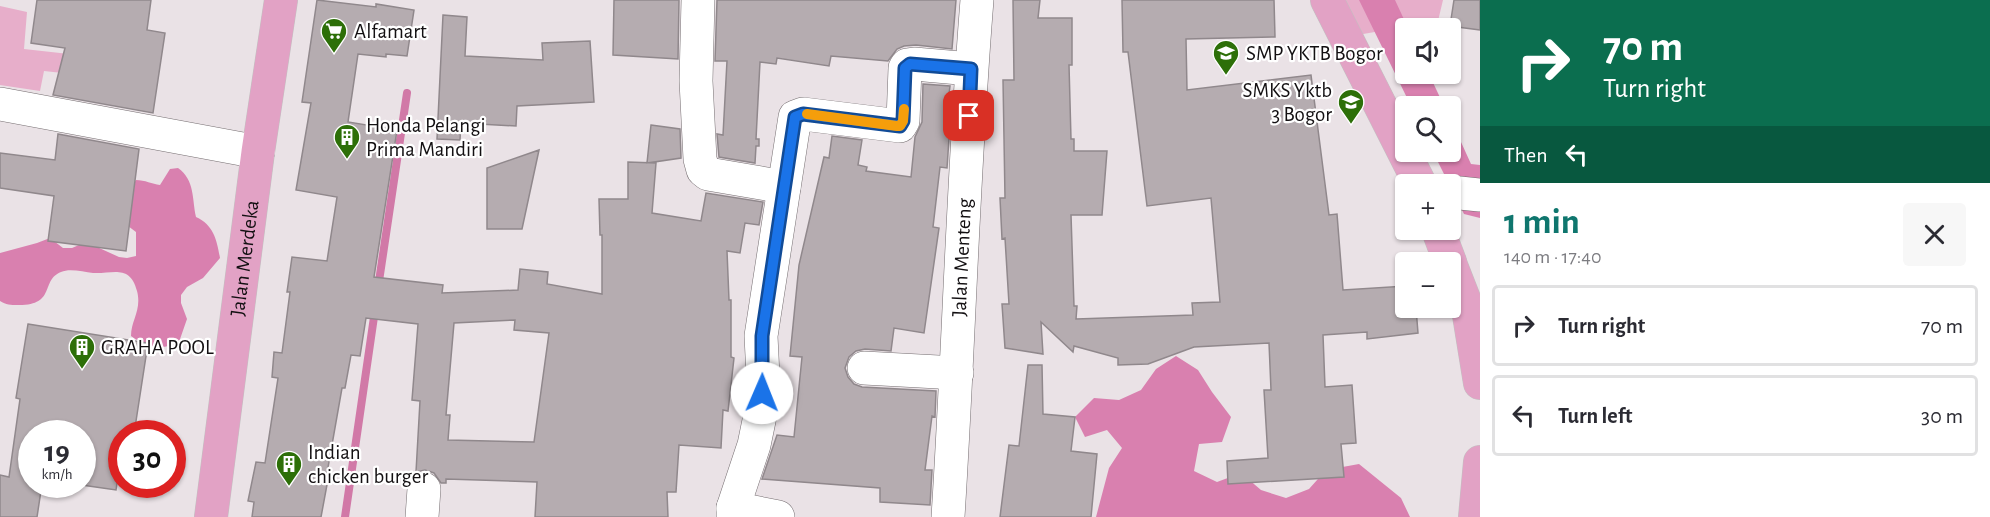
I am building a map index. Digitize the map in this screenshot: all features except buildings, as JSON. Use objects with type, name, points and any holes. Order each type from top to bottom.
[{"type":"main road","points":[[1327,0],[1415,174]]},
{"type":"main road","name":"Jalan Merdeka","points":[[211,517],[258,152],[282,2]]},
{"type":"main road","points":[[1461,291],[1468,309],[1480,383]]},
{"type":"main road","points":[[1475,517],[1480,462]]},
{"type":"street","points":[[698,0],[696,81],[700,159],[703,170],[708,174],[784,187]]},
{"type":"street","name":"Jalan Menteng","points":[[948,517],[971,69],[977,0]]},
{"type":"street","points":[[778,517],[733,512],[754,445],[761,411],[762,336],[795,117],[799,114],[900,126],[903,121],[907,65],[971,69]]},
{"type":"street","points":[[0,104],[258,152]]},
{"type":"street","points":[[1461,193],[1480,195]]},
{"type":"street","points":[[864,368],[957,373]]},
{"type":"shaded area","points":[[1327,0],[1443,0],[1439,18],[1395,18],[1395,28],[1346,37]]},
{"type":"shaded area","points":[[1359,0],[1395,0],[1403,18],[1395,18],[1395,73]]},
{"type":"shaded area","points":[[0,6],[27,12],[24,49],[87,56],[81,75],[44,71],[40,91],[0,85]]},
{"type":"shaded area","points":[[1400,84],[1434,84],[1439,96],[1406,96]]},
{"type":"shaded area","points":[[1461,142],[1471,164],[1480,165],[1480,218],[1464,214],[1461,208],[1461,174],[1444,174],[1438,162],[1461,162]]},
{"type":"shaded area","points":[[178,168],[190,184],[196,217],[211,229],[220,258],[203,278],[187,287],[181,295],[181,303],[187,319],[179,342],[160,347],[142,343],[131,336],[138,304],[137,291],[130,277],[120,272],[65,271],[55,276],[43,297],[38,301],[15,305],[0,301],[0,253],[50,238],[63,248],[79,245],[97,247],[119,257],[136,256],[136,232],[128,226],[131,187],[136,180],[160,185],[170,169]]},
{"type":"shaded area","points":[[1176,356],[1198,370],[1231,417],[1222,442],[1199,444],[1194,471],[1217,482],[1241,473],[1261,490],[1286,498],[1309,489],[1326,470],[1359,464],[1401,498],[1410,517],[1096,517],[1109,468],[1122,448],[1107,430],[1085,437],[1075,417],[1094,398],[1119,400],[1141,390],[1156,369]]},
{"type":"waterway","points":[[378,288],[407,93]]},
{"type":"waterway","points":[[345,517],[375,310]]},
{"type":"slow traffic","points":[[807,114],[900,126],[904,109]]},
{"type":"place","name":"Alfamart","points":[[334,54]]},
{"type":"place","name":"SMP YKTB Bogor","points":[[1226,76]]},
{"type":"place","name":"SMKS Yktb 3 Bogor","points":[[1351,125]]},
{"type":"place","name":"Honda Pelangi Prima Mandiri","points":[[347,160]]},
{"type":"place","name":"GRAHA POOL","points":[[82,370]]},
{"type":"place","name":"Indian chicken burger","points":[[289,487]]},
{"type":"route","points":[[762,393],[762,336],[795,117],[803,114],[900,126],[903,121],[905,68],[910,64],[971,69],[969,116]]}]
